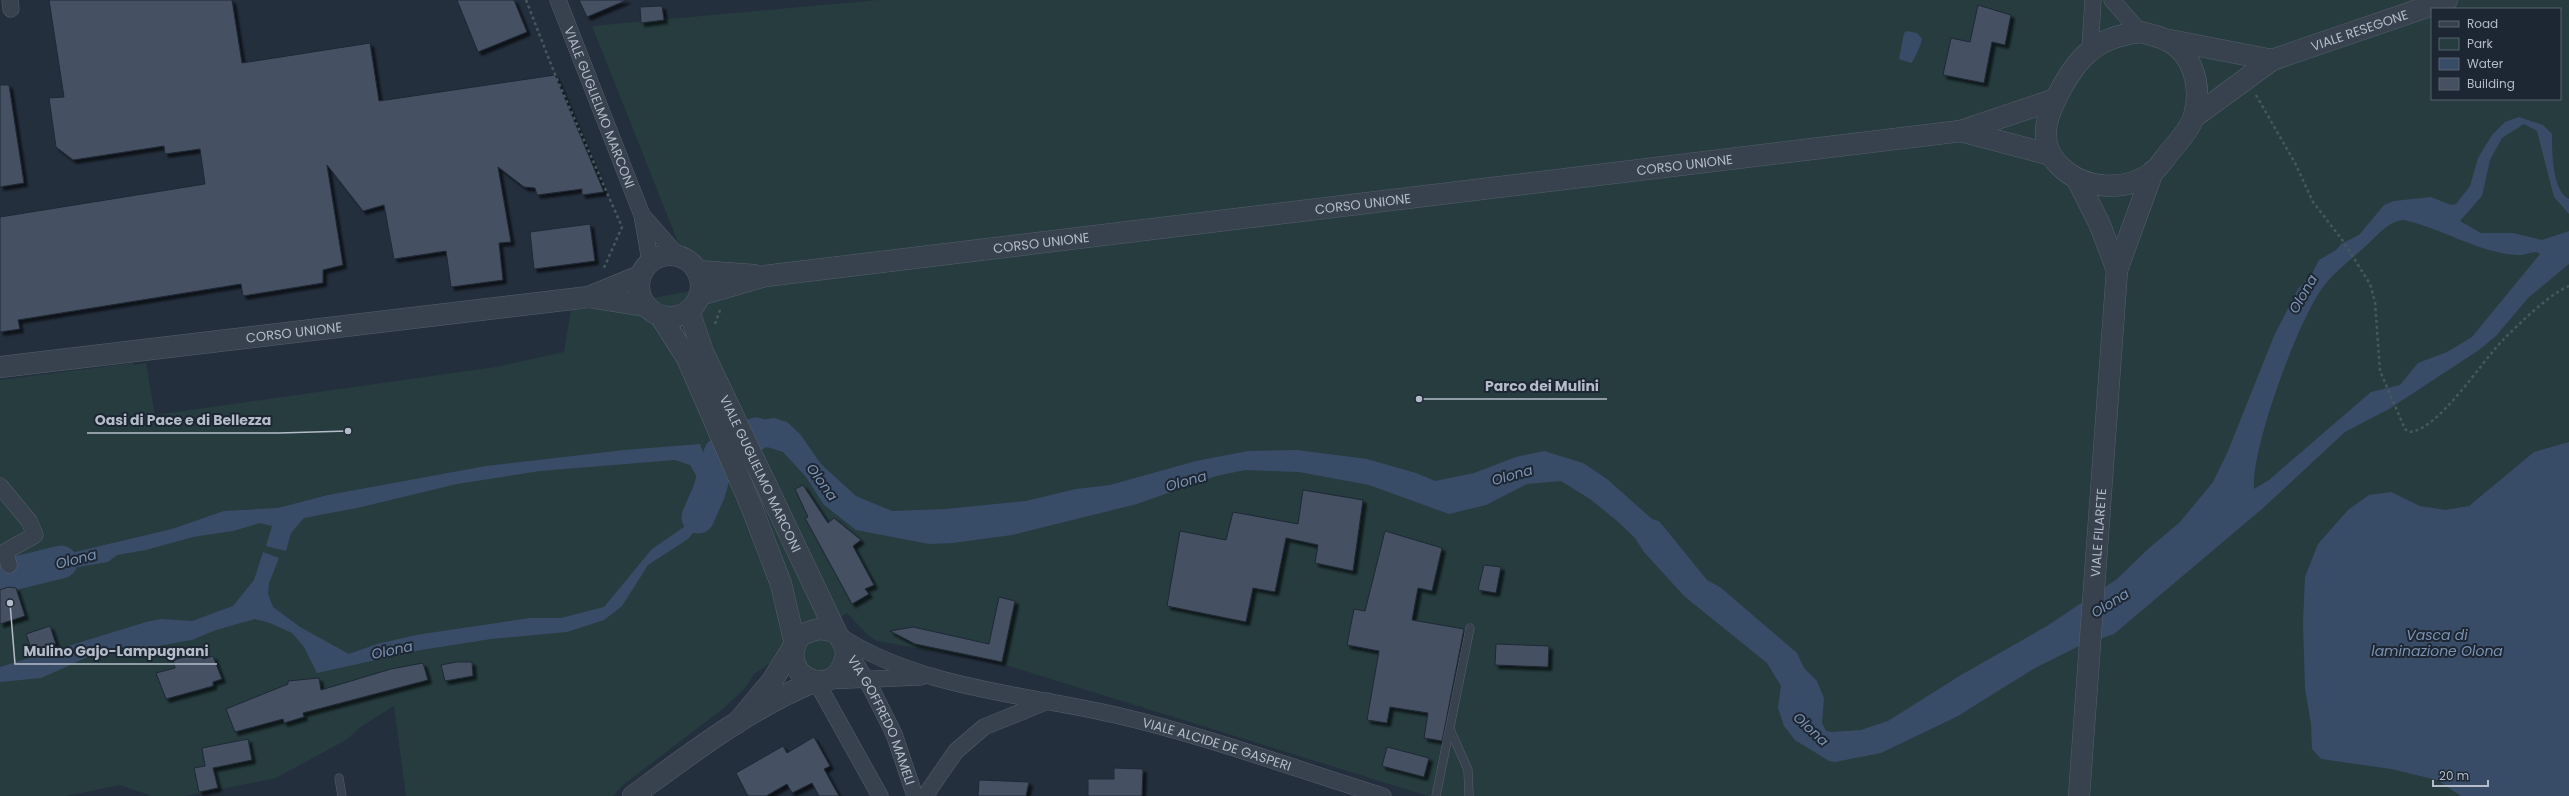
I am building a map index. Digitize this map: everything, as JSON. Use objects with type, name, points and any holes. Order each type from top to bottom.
[{"type":"street","name":"VIALE GUGLIELMO MARCONI","points":[[558,0],[642,215],[645,268],[640,296],[695,355],[770,492],[841,640]]},
{"type":"street","points":[[2090,51],[2093,0]]},
{"type":"street","points":[[2112,0],[2140,32]]},
{"type":"street","name":"VIALE RESEGONE","points":[[2194,117],[2272,60],[2447,0]]},
{"type":"street","points":[[2140,32],[2121,35],[2090,51],[2071,74],[2056,99],[2046,131],[2051,155],[2061,167],[2077,179],[2098,186],[2118,186],[2133,182],[2153,172],[2179,141],[2194,117],[2197,99],[2193,69],[2180,49],[2167,40]]},
{"type":"street","name":"VIALE RESEGONE","points":[[2140,32],[2167,40],[2272,60]]},
{"type":"street","name":"CORSO UNIONE","points":[[697,271],[765,276],[1961,131],[2056,99]]},
{"type":"street","name":"CORSO UNIONE","points":[[1961,131],[2051,155]]},
{"type":"street","name":"VIALE FILARETE","points":[[2079,796],[2117,270],[2153,172]]},
{"type":"street","name":"VIALE FILARETE","points":[[2077,179],[2100,225],[2117,270]]},
{"type":"street","name":"VIALE GUGLIELMO MARCONI","points":[[642,215],[678,256],[686,259],[697,271],[700,278],[694,303],[695,355],[781,584],[795,644]]},
{"type":"street","points":[[645,268],[659,256],[678,256]]},
{"type":"street","name":"CORSO UNIONE","points":[[589,297],[645,268]]},
{"type":"street","name":"CORSO UNIONE","points":[[694,303],[765,276]]},
{"type":"street","name":"CORSO UNIONE","points":[[0,367],[589,297],[653,311]]},
{"type":"street","points":[[653,311],[671,318],[694,303]]},
{"type":"street","points":[[0,486],[29,521],[35,535],[4,557]]},
{"type":"street","points":[[737,723],[772,681],[800,636],[819,628],[828,630],[841,640],[857,648],[929,677]]},
{"type":"street","points":[[633,796],[737,723],[784,694],[821,681],[841,671],[846,660],[841,640]]},
{"type":"street","name":"VIA GOFFREDO MAMELI","points":[[841,640],[864,678],[894,734],[915,796]]},
{"type":"street","points":[[795,644],[793,653],[796,669],[809,680],[821,681],[864,678],[929,677]]},
{"type":"street","name":"VIALE ALCIDE DE GASPERI","points":[[929,677],[1121,716],[1199,738],[1383,796]]},
{"type":"street","points":[[821,681],[880,796]]},
{"type":"street","name":"VIA GOFFREDO MAMELI","points":[[927,796],[928,790],[956,751],[984,727],[1048,701]]},
{"type":"lane","points":[[1436,796],[1470,628]]},
{"type":"lane","points":[[1450,730],[1468,770],[1469,796]]},
{"type":"lane","points":[[338,778],[342,796]]},
{"type":"path","points":[[526,0],[554,72],[622,227],[602,272]]},
{"type":"path","points":[[2251,98],[2256,95],[2295,163],[2313,202],[2343,241],[2370,284],[2375,302],[2377,355],[2383,380],[2405,429],[2409,432],[2421,429],[2455,398],[2503,340],[2542,305],[2569,286]]},
{"type":"path","points":[[714,330],[723,305]]},
{"type":"green space","points":[[878,0],[2569,0],[2569,796],[1428,796],[993,661],[877,641],[868,635],[847,613],[819,631],[832,635],[842,663],[810,677],[797,645],[754,674],[745,688],[724,708],[623,785],[613,796],[406,796],[394,706],[362,726],[346,740],[276,778],[186,796],[152,796],[120,785],[66,796],[0,796],[0,380],[133,363],[134,365],[146,363],[155,415],[496,367],[564,352],[571,310],[589,309],[697,290],[592,26]]},
{"type":"water","points":[[1907,31],[1917,33],[1922,39],[1918,51],[1911,63],[1899,59],[1904,33]]},
{"type":"water","points":[[2519,117],[2543,125],[2552,134],[2554,170],[2559,188],[2563,195],[2569,199],[2569,214],[2554,197],[2537,131],[2524,124],[2502,138],[2490,160],[2482,196],[2460,221],[2481,233],[2513,233],[2542,240],[2569,231],[2569,264],[2528,298],[2496,336],[2479,350],[2389,409],[2345,432],[2262,509],[2114,634],[2079,646],[2035,668],[1958,716],[1881,753],[1835,762],[1829,761],[1795,740],[1784,726],[1778,708],[1781,686],[1767,663],[1684,596],[1644,552],[1635,538],[1616,520],[1590,499],[1561,481],[1527,484],[1486,505],[1449,514],[1369,485],[1299,472],[1245,470],[1216,476],[1137,504],[1012,535],[953,543],[929,544],[856,530],[824,505],[806,477],[783,452],[767,447],[758,451],[746,422],[774,418],[787,422],[800,434],[821,464],[856,496],[892,511],[945,509],[1026,501],[1076,489],[1110,485],[1196,461],[1248,451],[1297,450],[1367,459],[1416,473],[1435,481],[1474,473],[1516,457],[1544,451],[1583,463],[1607,479],[1652,519],[1659,521],[1707,580],[1720,587],[1797,653],[1804,668],[1817,681],[1824,698],[1822,723],[1826,731],[1861,730],[1888,721],[1961,675],[2047,626],[2117,579],[2148,549],[2180,522],[2213,482],[2228,451],[2274,336],[2298,289],[2312,274],[2319,260],[2336,250],[2341,244],[2359,235],[2384,205],[2394,201],[2431,197],[2451,205],[2456,204],[2470,186],[2478,158],[2492,135],[2505,122]],"holes":[[[2404,220],[2432,228],[2473,245],[2502,253],[2519,255],[2537,252],[2540,254],[2472,337],[2447,352],[2418,363],[2400,385],[2371,392],[2269,480],[2254,489],[2255,470],[2260,445],[2278,385],[2301,327],[2323,287],[2339,270],[2388,226]]]},
{"type":"water","name":"Vasca di laminazione Olona","points":[[2569,442],[2569,796],[2461,796],[2437,780],[2391,769],[2321,759],[2312,749],[2311,724],[2305,688],[2303,623],[2305,577],[2318,544],[2348,510],[2369,495],[2391,492],[2420,506],[2445,510],[2469,506],[2534,452]]},
{"type":"water","points":[[700,444],[716,485],[714,500],[706,518],[688,539],[648,565],[622,606],[604,620],[567,632],[491,639],[421,650],[317,673],[304,647],[292,633],[270,623],[255,619],[216,630],[192,640],[147,648],[118,647],[97,653],[41,678],[0,682],[0,667],[146,622],[161,619],[192,621],[233,606],[254,580],[263,552],[279,558],[269,583],[268,594],[273,607],[300,627],[349,654],[377,644],[416,635],[530,618],[561,618],[604,607],[652,549],[684,527],[698,498],[697,477],[690,465],[675,460],[540,471],[457,484],[357,508],[304,518],[291,533],[286,551],[266,546],[272,526],[260,523],[233,531],[193,537],[146,550],[117,555],[108,562],[43,573],[20,580],[16,566],[172,529],[224,511],[278,508],[328,495],[486,466],[624,450]]},
{"type":"water","points":[[5,569],[7,581],[0,584],[0,570]]},
{"type":"building","points":[[49,0],[232,0],[242,63],[370,43],[379,101],[555,75],[604,192],[582,195],[582,189],[537,195],[535,188],[524,187],[498,167],[511,242],[499,243],[503,280],[451,287],[446,251],[394,259],[384,205],[363,211],[327,165],[343,265],[323,270],[323,283],[243,296],[241,284],[18,320],[20,329],[0,332],[0,217],[205,184],[200,149],[165,154],[164,146],[73,160],[56,147],[49,98],[64,97]]},
{"type":"building","points":[[457,0],[514,0],[527,32],[478,52]]},
{"type":"building","points":[[579,0],[627,0],[587,17]]},
{"type":"building","points":[[1978,5],[2011,15],[2005,45],[1992,42],[1984,83],[1943,75],[1951,38],[1970,42]]},
{"type":"building","points":[[662,6],[664,20],[641,23],[640,7]]},
{"type":"building","points":[[0,85],[9,85],[24,183],[0,187]]},
{"type":"building","points":[[590,224],[595,261],[534,269],[530,232]]},
{"type":"building","points":[[803,485],[828,523],[834,518],[861,540],[853,546],[874,585],[865,589],[869,594],[852,604],[805,518],[808,517],[795,489]]},
{"type":"building","points":[[1303,490],[1363,500],[1353,571],[1315,563],[1318,545],[1286,538],[1275,592],[1253,588],[1246,622],[1167,606],[1180,531],[1226,540],[1233,512],[1298,524]]},
{"type":"building","points":[[1385,531],[1442,548],[1432,591],[1418,588],[1412,620],[1464,629],[1442,741],[1424,738],[1428,713],[1390,707],[1387,723],[1367,720],[1379,651],[1347,645],[1354,609],[1365,611]]},
{"type":"building","points":[[1484,565],[1501,567],[1496,593],[1478,590]]},
{"type":"building","points":[[8,587],[16,588],[25,616],[0,624],[0,590]]},
{"type":"building","points":[[999,597],[1015,601],[1002,662],[915,644],[890,631],[913,627],[989,644]]},
{"type":"building","points":[[50,626],[56,644],[32,651],[26,634]]},
{"type":"building","points":[[1496,644],[1549,646],[1548,667],[1495,665]]},
{"type":"building","points":[[201,653],[203,659],[213,656],[222,679],[213,682],[213,686],[166,699],[156,673],[175,668],[173,660]]},
{"type":"building","points":[[456,662],[472,662],[473,676],[445,681],[441,665]]},
{"type":"building","points":[[423,663],[428,680],[303,713],[304,717],[284,723],[283,719],[235,732],[226,709],[288,684],[288,681],[319,678],[321,690],[391,669]]},
{"type":"building","points":[[814,737],[830,766],[824,769],[839,796],[819,796],[812,783],[792,793],[787,784],[766,796],[748,796],[736,773],[783,746],[787,753]]},
{"type":"building","points":[[248,739],[252,760],[213,768],[218,788],[199,792],[194,768],[205,766],[202,748]]},
{"type":"building","points":[[1387,747],[1429,758],[1424,777],[1382,766]]},
{"type":"building","points":[[1114,768],[1143,769],[1142,796],[1088,796],[1088,779],[1114,779]]},
{"type":"building","points":[[979,780],[1029,782],[1026,796],[978,796]]},
{"type":"waterway","name":"Olona","points":[[698,517],[709,492],[720,454],[756,434]]},
{"type":"waterway","name":"Olona","points":[[0,577],[61,562]]},
{"type":"place","name":"Parco dei Mulini","points":[[1419,399]]},
{"type":"place","name":"Oasi di Pace e di Bellezza","points":[[348,431]]},
{"type":"place","name":"Mulino Gajo-Lampugnani","points":[[10,603]]}]
